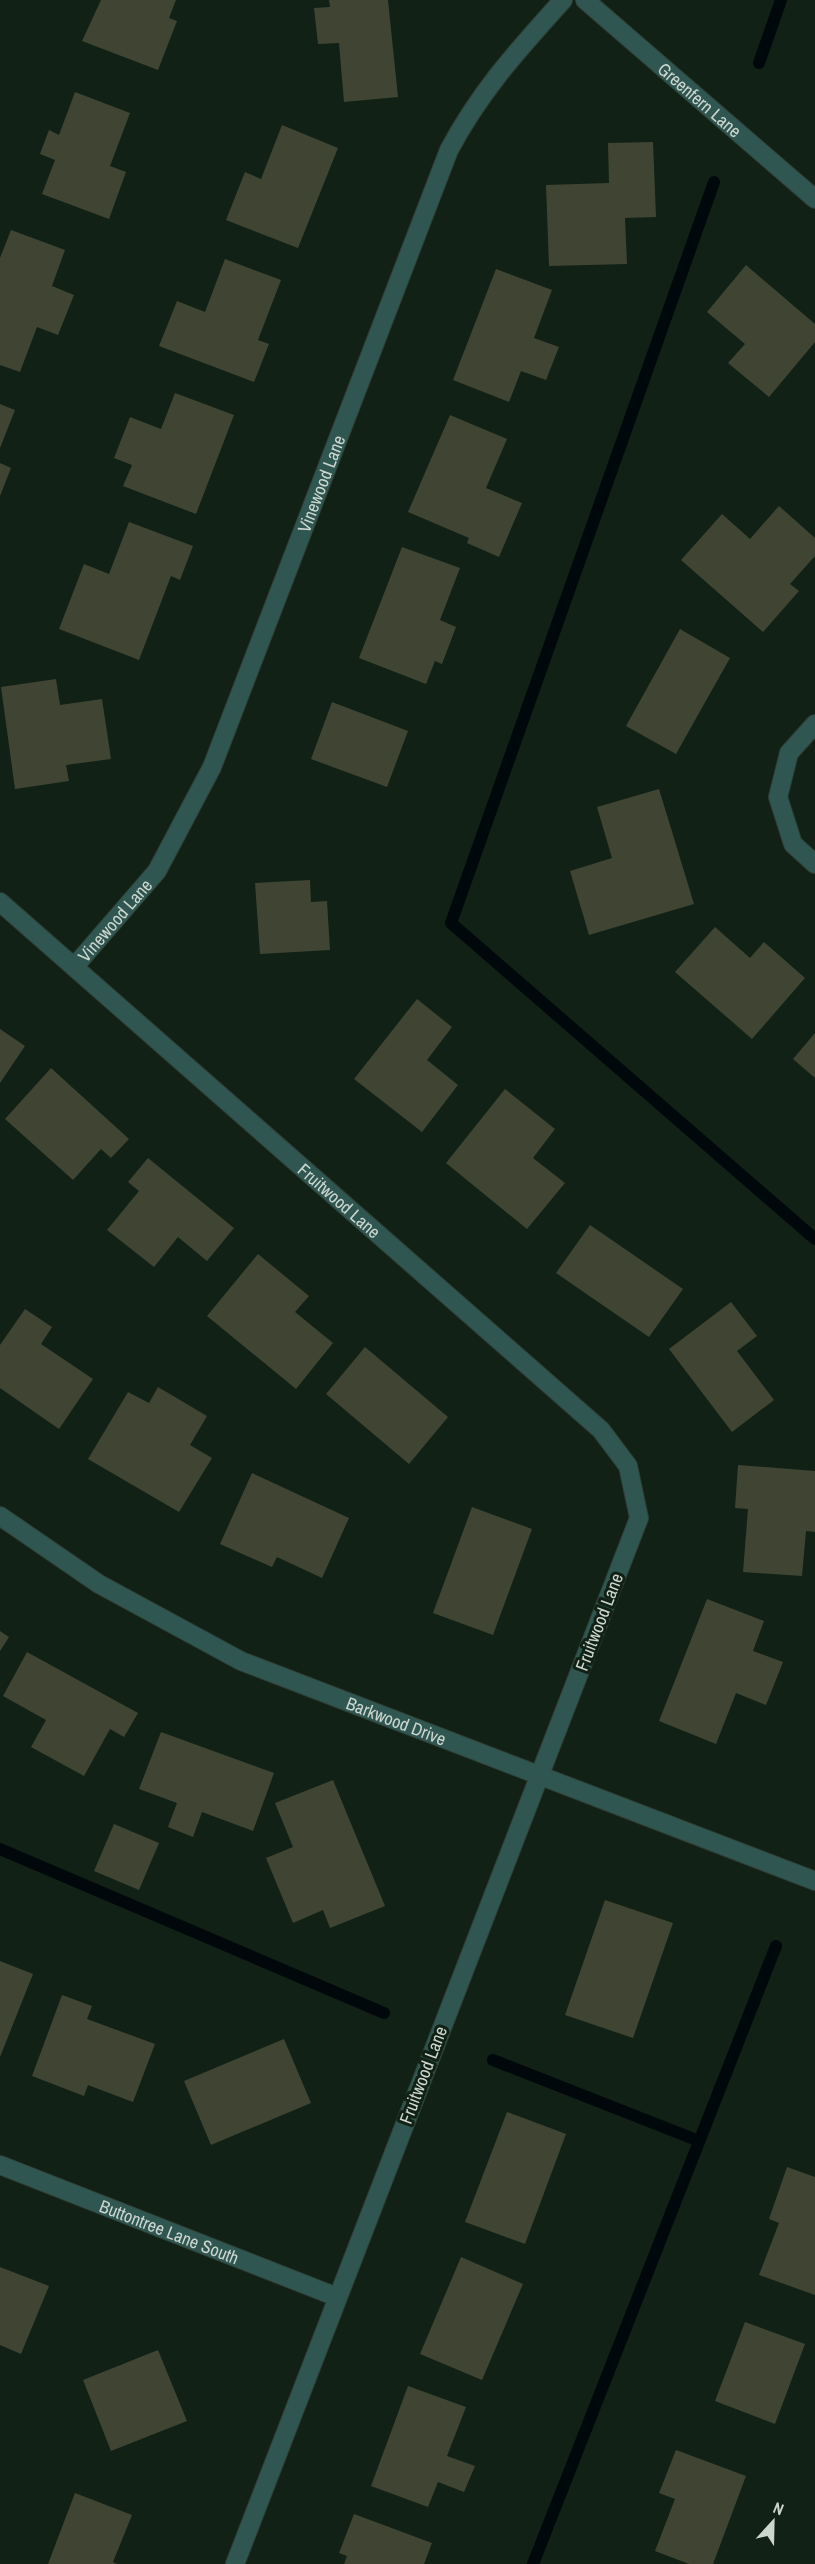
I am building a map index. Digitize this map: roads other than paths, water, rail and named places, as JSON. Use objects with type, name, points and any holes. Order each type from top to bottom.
[{"type":"street","name":"Vinewood Lane","points":[[74,967],[157,871],[212,767],[449,150],[471,109],[500,69],[563,0]]},
{"type":"street","name":"Greenfern Lane","points":[[585,0],[815,199]]},
{"type":"street","points":[[815,724],[789,753],[778,797],[793,844],[815,864]]},
{"type":"street","name":"Fruitwood Lane","points":[[0,902],[601,1430],[628,1466],[639,1518],[235,2564]]},
{"type":"street","name":"Barkwood Drive","points":[[0,1516],[99,1584],[241,1661],[815,1881]]},
{"type":"street","name":"Buttontree Lane South","points":[[0,2165],[337,2297]]},
{"type":"waterway","points":[[759,63],[781,0]]},
{"type":"waterway","points":[[714,182],[451,923],[815,1239]]},
{"type":"waterway","points":[[0,1849],[384,2013]]},
{"type":"waterway","points":[[533,2564],[776,1946]]},
{"type":"waterway","points":[[493,2060],[699,2141]]}]
